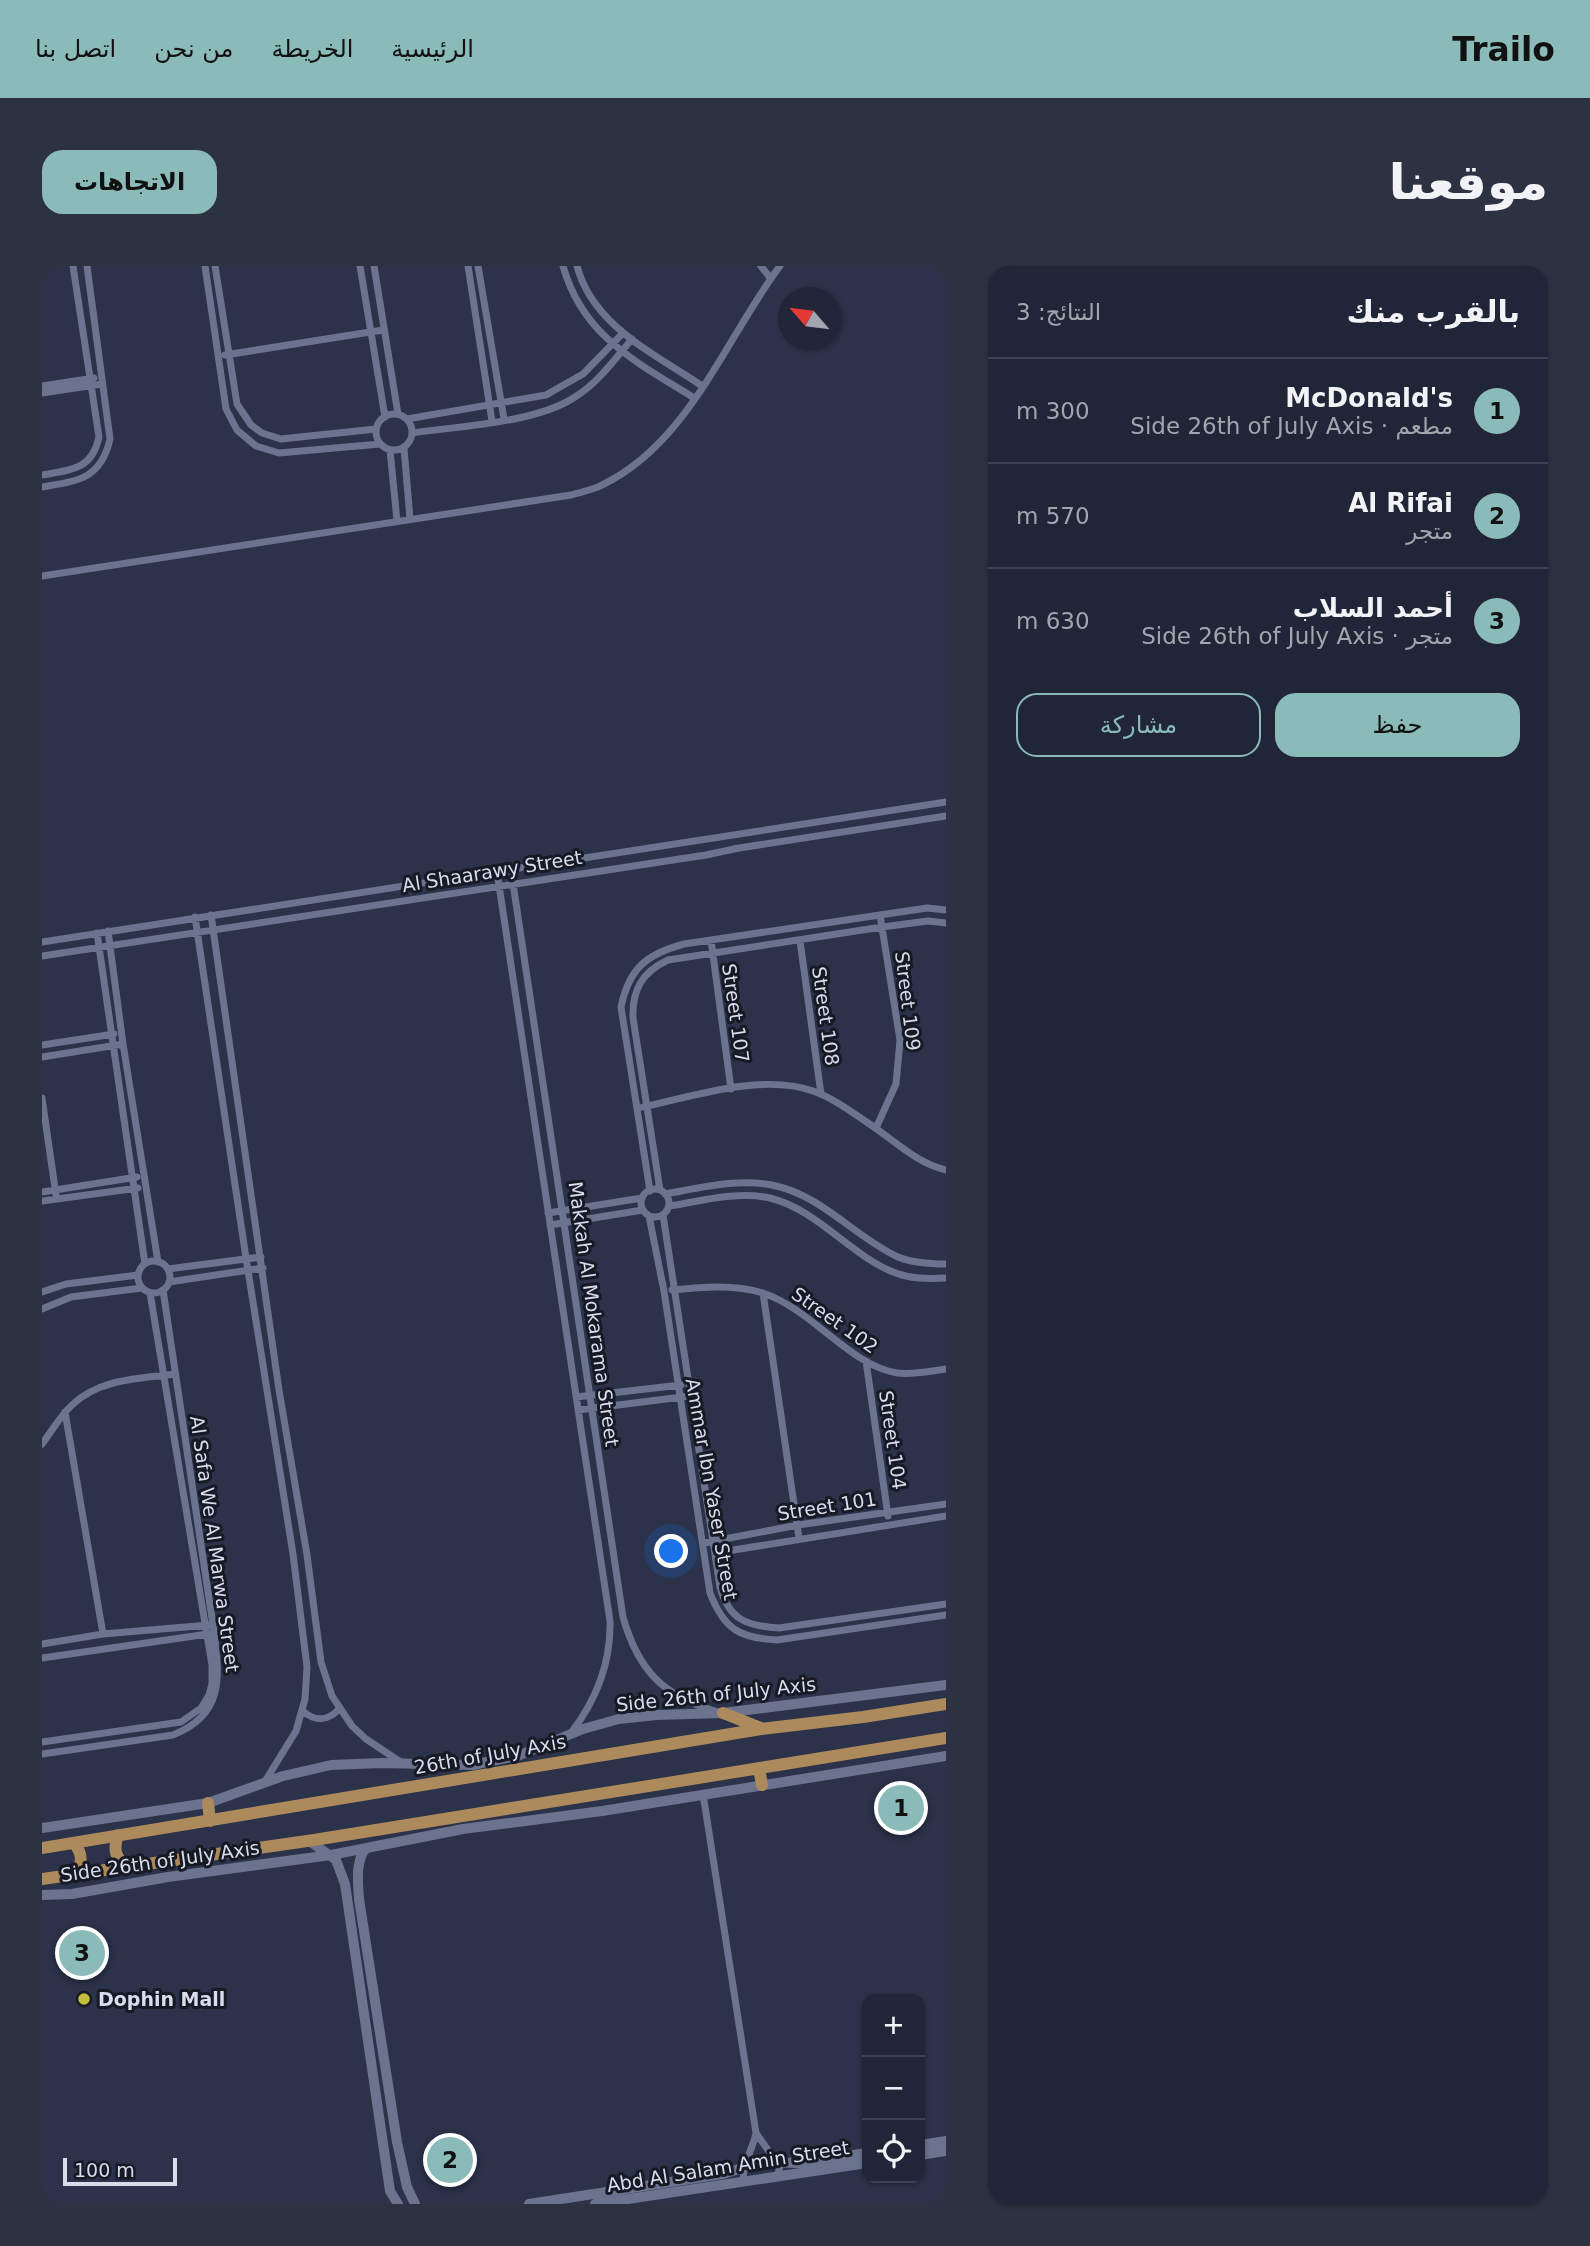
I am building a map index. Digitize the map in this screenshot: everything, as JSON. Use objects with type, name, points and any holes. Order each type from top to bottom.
[{"type":"highway","name":"26th of July Axis","points":[[42,1848],[761,1729],[946,1704]]},
{"type":"highway","points":[[723,1713],[761,1729]]},
{"type":"highway","points":[[42,1879],[308,1840],[946,1738]]},
{"type":"highway","points":[[759,1768],[762,1785]]},
{"type":"highway","points":[[208,1804],[210,1821]]},
{"type":"highway","points":[[118,1835],[115,1853],[127,1867]]},
{"type":"highway","points":[[74,1843],[82,1858],[75,1874]]},
{"type":"street","points":[[42,475],[80,467],[90,459],[99,437],[73,266]]},
{"type":"street","points":[[42,487],[86,477],[99,467],[107,454],[110,439],[87,266]]},
{"type":"street","points":[[205,266],[226,409],[237,430],[256,446],[290,453],[380,444],[390,450],[404,448],[412,433],[407,419]]},
{"type":"street","points":[[215,266],[228,355],[237,404],[242,415],[262,433],[271,437],[292,439],[329,432],[376,429]]},
{"type":"street","points":[[360,266],[385,416],[376,429],[380,444]]},
{"type":"street","points":[[374,266],[398,414]]},
{"type":"street","points":[[468,266],[492,421]]},
{"type":"street","points":[[478,266],[504,419]]},
{"type":"street","points":[[563,266],[581,308],[612,345],[694,398]]},
{"type":"street","points":[[577,266],[586,290],[598,308],[623,333],[702,386]]},
{"type":"street","points":[[761,266],[771,279]]},
{"type":"street","points":[[42,576],[571,495],[600,486],[645,458],[663,440],[702,386],[777,267]]},
{"type":"street","points":[[218,356],[383,330]]},
{"type":"street","points":[[385,416],[398,414],[407,419],[533,399],[559,389],[583,374],[623,333]]},
{"type":"street","points":[[412,433],[540,413],[565,403],[588,388],[632,339]]},
{"type":"street","points":[[42,393],[102,380]]},
{"type":"street","points":[[42,386],[91,382]]},
{"type":"street","points":[[404,448],[410,519]]},
{"type":"street","points":[[390,450],[397,521]]},
{"type":"street","name":"Al Shaarawy Street","points":[[42,942],[946,802]]},
{"type":"street","name":"Al Shaarawy Street","points":[[42,956],[946,816]]},
{"type":"street","name":"Makkah Al Mokarama Street","points":[[511,870],[618,1583],[629,1637],[649,1672],[663,1687],[681,1699],[723,1713]]},
{"type":"street","name":"Makkah Al Mokarama Street","points":[[497,872],[611,1633],[606,1667],[593,1700],[571,1733]]},
{"type":"street","points":[[650,1191],[621,1007],[634,972],[648,958],[664,949],[711,940],[927,908],[946,910]]},
{"type":"street","points":[[211,915],[321,1662],[328,1688],[340,1709],[366,1739],[406,1765]]},
{"type":"street","name":"Street 109","points":[[876,1128],[896,1084],[900,1051],[880,915]]},
{"type":"street","points":[[195,917],[294,1557],[307,1667],[303,1711],[289,1745],[263,1784]]},
{"type":"street","points":[[550,1225],[646,1213],[656,1217],[663,1215],[668,1206],[647,1107],[633,1018],[634,996],[644,976],[654,967],[668,960],[882,927],[928,921],[946,923]]},
{"type":"street","name":"Street 108","points":[[801,927],[821,1094]]},
{"type":"street","points":[[779,930],[778,938],[782,944]]},
{"type":"street","points":[[108,931],[158,1262]]},
{"type":"street","points":[[97,933],[145,1264],[138,1275],[142,1288]]},
{"type":"street","name":"Street 107","points":[[711,940],[731,1089]]},
{"type":"street","points":[[624,994],[634,996]]},
{"type":"street","points":[[42,1045],[122,1032]]},
{"type":"street","points":[[42,1057],[123,1044]]},
{"type":"street","points":[[636,1109],[731,1089],[777,1084],[799,1087],[821,1094],[876,1128],[921,1161],[946,1170]]},
{"type":"street","points":[[220,1089],[236,1086]]},
{"type":"street","points":[[42,1098],[56,1194]]},
{"type":"street","points":[[534,1127],[549,1123]]},
{"type":"street","points":[[42,1200],[56,1194],[145,1177]]},
{"type":"street","points":[[548,1213],[642,1198],[650,1191],[663,1192],[743,1182],[772,1185],[808,1198],[900,1257],[923,1264],[946,1265]]},
{"type":"street","points":[[42,1192],[56,1194],[147,1187]]},
{"type":"street","points":[[668,1206],[743,1195],[769,1198],[795,1207],[893,1272],[920,1279],[946,1278]]},
{"type":"street","points":[[642,1198],[646,1213]]},
{"type":"street","name":"Ammar Ibn Yaser Street","points":[[646,1213],[664,1291],[710,1593],[718,1614],[733,1630],[754,1639],[777,1640],[946,1615]]},
{"type":"street","name":"Ammar Ibn Yaser Street","points":[[663,1215],[725,1605],[740,1619],[759,1627],[779,1628],[946,1604]]},
{"type":"street","points":[[853,1247],[863,1235]]},
{"type":"street","points":[[145,1264],[158,1262],[168,1269],[261,1256]]},
{"type":"street","points":[[169,1282],[263,1268]]},
{"type":"street","points":[[42,1308],[71,1297],[142,1288],[150,1293],[163,1290],[169,1282],[168,1269]]},
{"type":"street","points":[[42,1292],[66,1284],[138,1275]]},
{"type":"street","name":"Street 102","points":[[664,1291],[727,1287],[763,1293],[806,1315],[866,1361],[884,1370],[900,1373],[946,1369]]},
{"type":"street","name":"Al Safa We Al Marwa Street","points":[[163,1290],[215,1683],[211,1705],[201,1718],[184,1731]]},
{"type":"street","name":"Al Safa We Al Marwa Street","points":[[150,1293],[209,1630]]},
{"type":"street","points":[[763,1293],[800,1538]]},
{"type":"street","name":"Street 104","points":[[866,1361],[889,1524]]},
{"type":"street","points":[[42,1444],[65,1412],[101,1386],[175,1374]]},
{"type":"street","points":[[576,1397],[688,1384]]},
{"type":"street","points":[[268,1391],[279,1390]]},
{"type":"street","points":[[578,1410],[690,1396]]},
{"type":"street","points":[[65,1412],[103,1634]]},
{"type":"street","points":[[587,1471],[601,1468]]},
{"type":"street","points":[[590,1491],[604,1488]]},
{"type":"street","name":"Street 101","points":[[703,1543],[798,1525],[946,1504]]},
{"type":"street","name":"Street 101","points":[[715,1553],[946,1516]]},
{"type":"street","points":[[597,1532],[610,1529]]},
{"type":"street","points":[[294,1557],[307,1555]]},
{"type":"street","points":[[605,1585],[618,1583]]},
{"type":"street","points":[[897,1611],[899,1622]]},
{"type":"street","points":[[795,1626],[796,1637]]},
{"type":"street","points":[[42,1644],[103,1634],[209,1630]]},
{"type":"street","points":[[42,1658],[209,1630]]},
{"type":"street","name":"Al Safa We Al Marwa Street","points":[[181,1722],[201,1708],[215,1683]]},
{"type":"street","name":"Side 26th of July Axis","points":[[42,1828],[208,1804],[283,1776],[331,1765],[460,1765],[497,1761],[532,1751],[571,1733],[638,1717],[723,1713],[946,1685]]},
{"type":"street","points":[[303,1711],[310,1717],[319,1719],[328,1718],[340,1709]]},
{"type":"street","points":[[42,1742],[181,1722],[184,1731],[173,1735],[42,1754]]},
{"type":"street","name":"Side 26th of July Axis","points":[[42,1895],[72,1894],[193,1873],[331,1855],[463,1829],[602,1811],[946,1756]]},
{"type":"street","points":[[703,1794],[756,2133],[780,2169],[777,2176]]},
{"type":"street","points":[[308,1840],[331,1855],[340,1867],[345,1885],[380,2113],[390,2191],[388,2204]]},
{"type":"street","points":[[366,1848],[360,1857],[358,1883],[393,2110],[407,2187],[415,2204]]},
{"type":"street","points":[[345,1885],[358,1883]]},
{"type":"street","points":[[367,2028],[380,2026]]},
{"type":"street","points":[[380,2113],[393,2110]]},
{"type":"street","points":[[744,2180],[742,2175],[756,2133]]},
{"type":"street","name":"Abd Al Salam Amin Street","points":[[529,2204],[723,2174],[761,2162],[799,2163],[862,2154]]},
{"type":"street","name":"Abd Al Salam Amin Street","points":[[595,2204],[862,2164]]},
{"type":"street","points":[[390,2191],[398,2204]]},
{"type":"place","name":"McDonald's","points":[[901,1808]]},
{"type":"place","name":"أحمد السلاب","points":[[82,1953]]},
{"type":"place","name":"Dophin Mall","points":[[84,1999]]},
{"type":"place","name":"Al Rifai","points":[[450,2160]]}]
